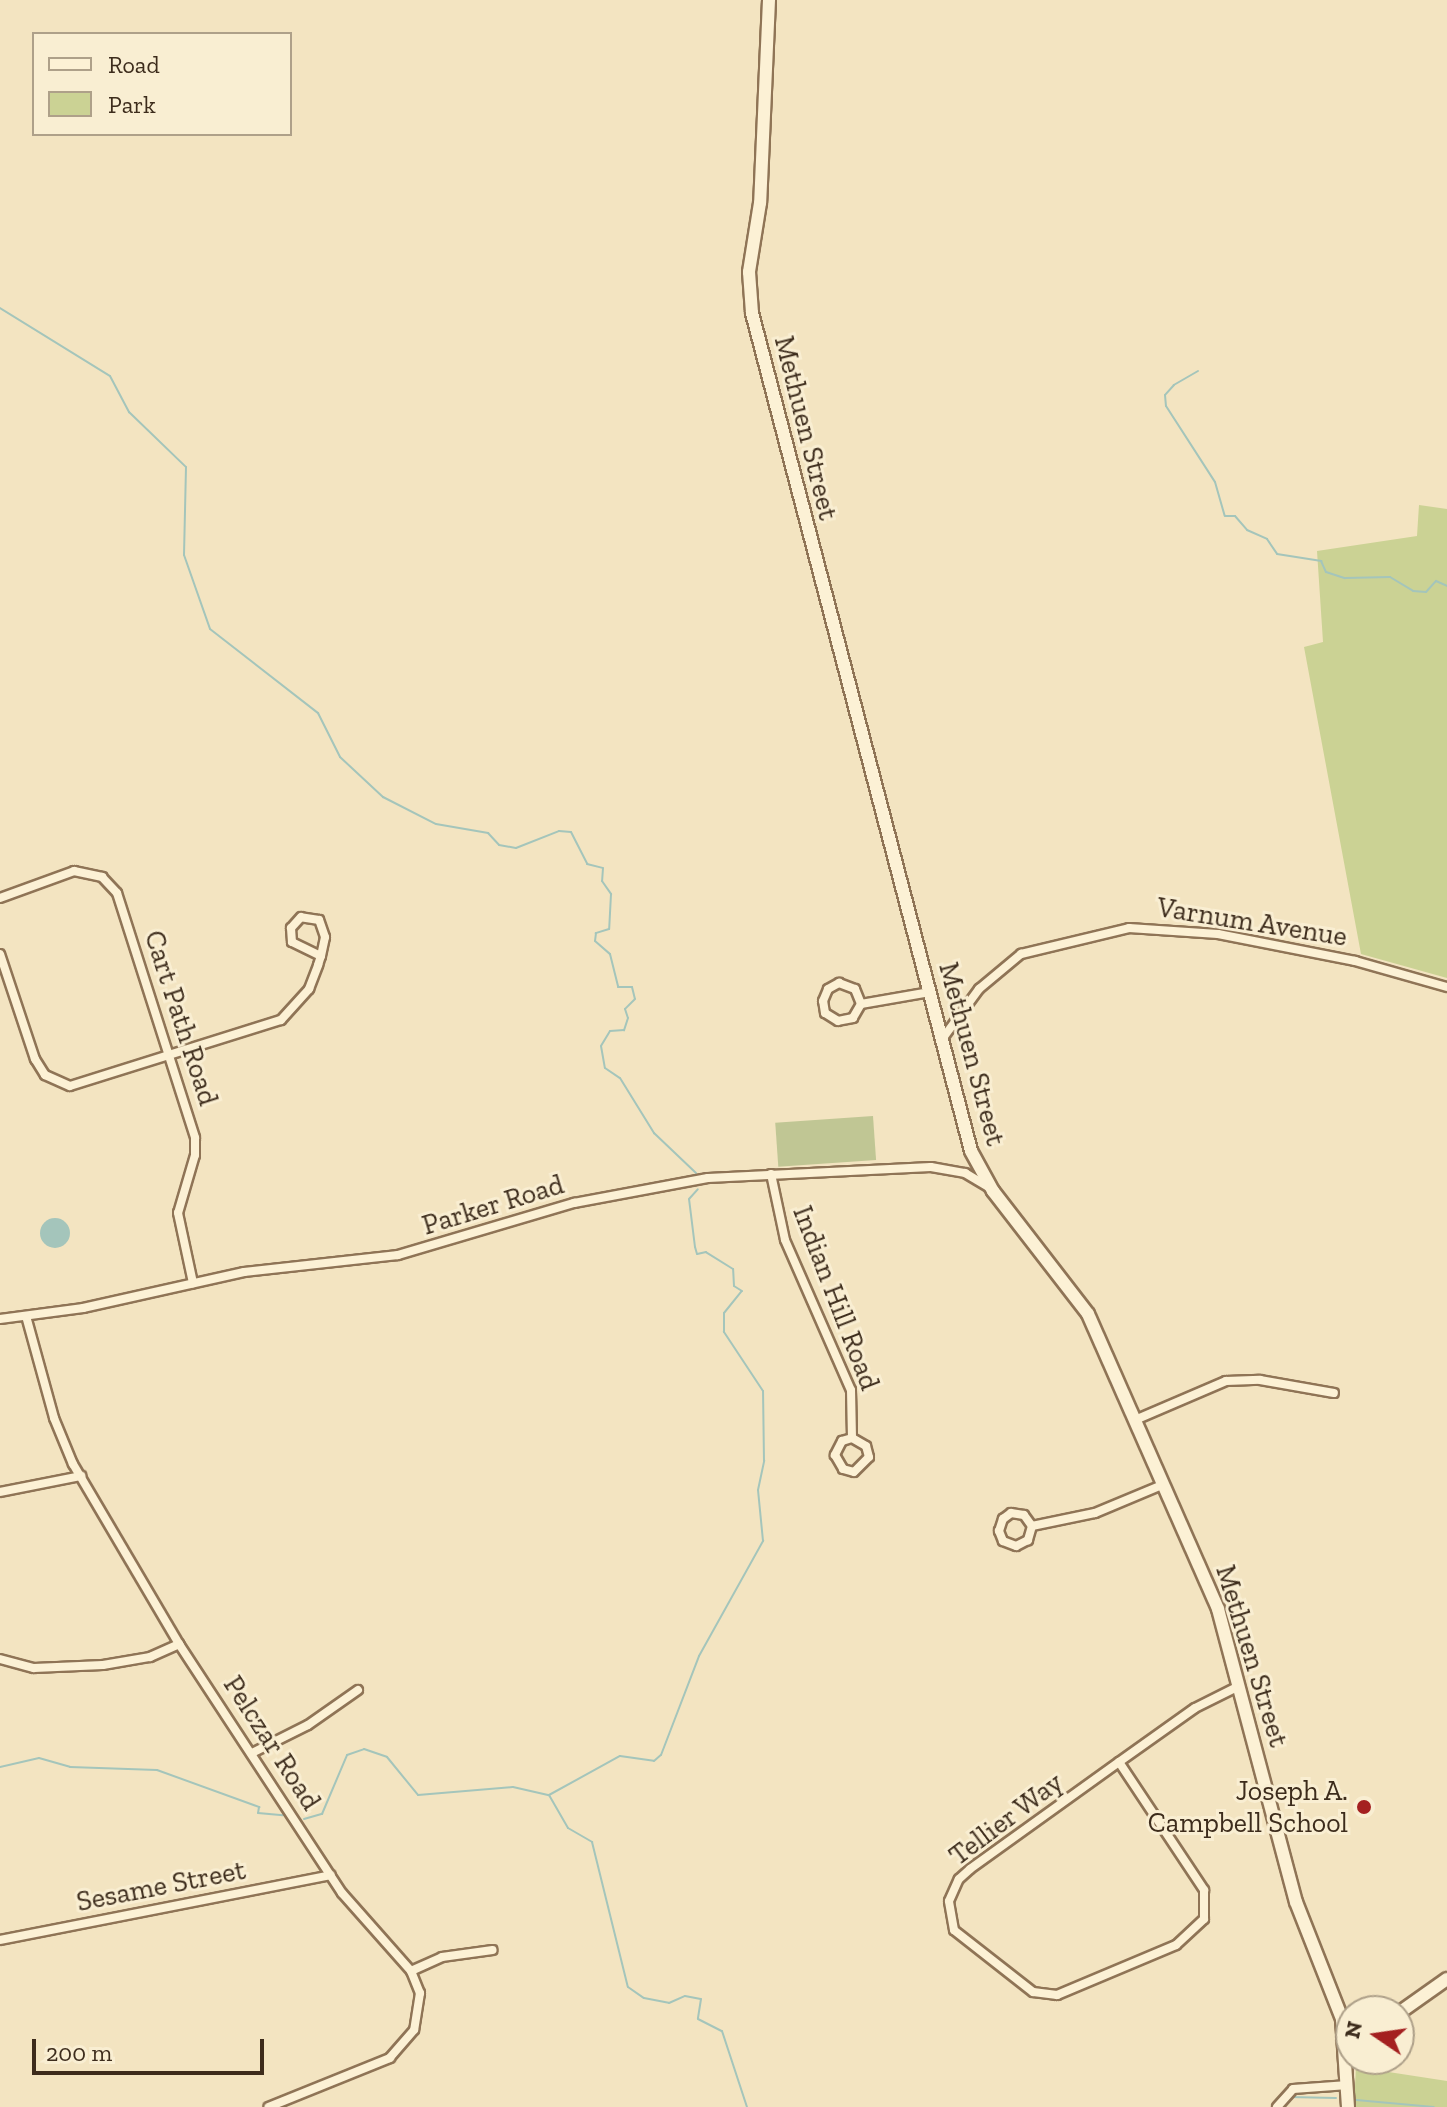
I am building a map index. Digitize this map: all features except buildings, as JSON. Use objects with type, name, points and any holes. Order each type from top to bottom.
[{"type":"street","name":"Methuen Street","points":[[769,0],[760,203],[749,272],[752,313],[971,1151],[994,1193],[1088,1314],[1218,1609],[1297,1904],[1335,1999]]},
{"type":"street","name":"Cart Path Road","points":[[0,898],[74,871],[107,881],[123,907],[195,1138],[178,1223],[193,1283]]},
{"type":"street","points":[[0,954],[35,1059],[53,1081],[87,1085],[281,1020],[304,997],[321,956],[323,926],[312,917],[298,919],[291,928],[292,942],[321,956]]},
{"type":"street","name":"Varnum Avenue","points":[[943,1038],[979,989],[1021,954],[1129,928],[1218,934],[1355,961],[1447,987]]},
{"type":"street","points":[[843,983],[858,992],[861,1004],[856,1015],[842,1022],[828,1016],[823,1001],[831,986],[843,983]]},
{"type":"street","points":[[861,1004],[930,992]]},
{"type":"street","name":"Parker Road","points":[[0,1319],[263,1269],[398,1255],[618,1193],[708,1178],[945,1168],[965,1173],[994,1193]]},
{"type":"street","name":"Indian Hill Road","points":[[771,1174],[785,1240],[846,1375],[854,1410],[852,1438]]},
{"type":"street","name":"Pelczar Road","points":[[26,1316],[63,1443],[179,1644],[254,1752],[331,1875],[411,1971],[421,2011],[398,2052],[374,2067],[269,2107]]},
{"type":"street","points":[[1135,1420],[1226,1381],[1260,1380],[1334,1393]]},
{"type":"street","name":"Indian Hill Road","points":[[852,1438],[869,1451],[864,1467],[854,1472],[843,1469],[835,1455],[842,1441],[852,1438]]},
{"type":"street","points":[[0,1492],[81,1476]]},
{"type":"street","points":[[1032,1526],[1095,1513],[1162,1485]]},
{"type":"street","points":[[1014,1513],[1027,1517],[1032,1526],[1028,1540],[1016,1546],[1006,1543],[999,1531],[1003,1519],[1014,1513]]},
{"type":"street","points":[[0,1659],[34,1668],[103,1665],[150,1657],[179,1644]]},
{"type":"street","name":"Tellier Way","points":[[1119,1762],[1204,1890],[1204,1919],[1176,1945],[1057,1995],[1033,1992],[959,1936],[950,1922],[952,1891],[970,1869],[1119,1762],[1208,1700],[1239,1686]]},
{"type":"street","points":[[254,1752],[308,1725],[358,1690]]},
{"type":"street","name":"Sesame Street","points":[[0,1940],[331,1875]]},
{"type":"street","points":[[411,1971],[442,1957],[493,1950]]},
{"type":"street","points":[[1415,2002],[1447,1979]]},
{"type":"street","name":"Methuen Street","points":[[1348,2107],[1349,2075]]},
{"type":"street","points":[[1277,2107],[1293,2089],[1349,2085]]},
{"type":"green space","points":[[1419,505],[1447,509],[1447,978],[1361,954],[1304,647],[1323,642],[1317,551],[1417,536]]},
{"type":"green space","points":[[873,1116],[876,1160],[778,1167],[775,1123]]},
{"type":"green space","points":[[1356,2075],[1408,2075],[1447,2081],[1447,2107],[1354,2107]]},
{"type":"water","points":[[55,1218],[66,1222],[70,1233],[66,1244],[55,1248],[44,1244],[40,1233],[44,1222]]},
{"type":"waterway","points":[[0,308],[110,376],[129,412],[186,467],[184,555],[210,629],[318,713],[340,757],[383,797],[436,824],[488,833],[499,845],[516,848],[559,831],[571,832],[587,864],[603,868],[602,881],[611,894],[609,929],[596,933],[595,941],[610,954],[618,987],[632,987],[635,999],[625,1009],[628,1018],[624,1030],[610,1031],[601,1046],[605,1068],[620,1078],[654,1133],[696,1173]]},
{"type":"waterway","points":[[1198,371],[1174,385],[1165,395],[1166,406],[1215,482],[1225,516],[1235,516],[1247,530],[1267,539],[1277,554],[1321,561],[1326,572],[1345,578],[1390,577],[1413,591],[1426,592],[1436,581],[1447,586]]},
{"type":"waterway","points":[[549,1795],[620,1756],[654,1761],[661,1755],[699,1656],[763,1541],[758,1490],[764,1461],[763,1391],[724,1332],[724,1313],[742,1291],[734,1286],[733,1269],[706,1252],[697,1254],[689,1199],[698,1189]]},
{"type":"waterway","points":[[304,1819],[322,1814],[347,1755],[364,1749],[387,1757],[418,1795],[513,1787],[549,1795],[568,1828],[592,1842],[628,1987],[644,1998],[669,2003],[685,1996],[701,1999],[698,2019],[722,2031],[747,2107]]},
{"type":"waterway","points":[[0,1767],[39,1758],[70,1767],[157,1770],[259,1807],[258,1813],[283,1815]]},
{"type":"waterway","points":[[1289,2097],[1336,2098]]},
{"type":"waterway","points":[[1356,2100],[1434,2107]]},
{"type":"place","name":"Joseph A. Campbell School","points":[[1364,1807]]}]
